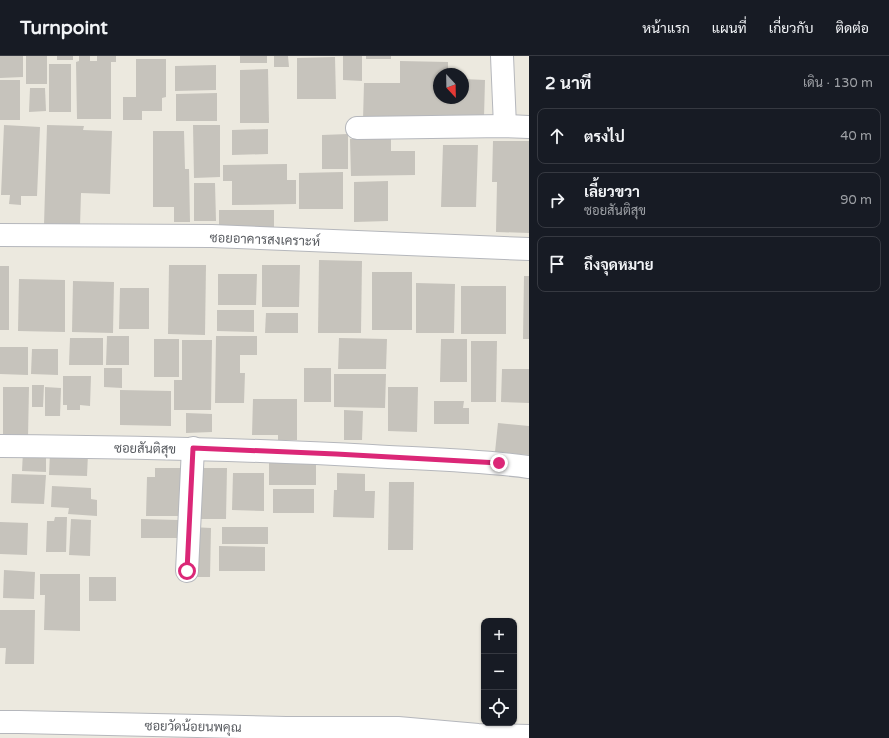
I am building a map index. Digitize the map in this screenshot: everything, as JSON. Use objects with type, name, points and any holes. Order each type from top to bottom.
[{"type":"street","points":[[502,56],[505,126]]},
{"type":"street","points":[[357,128],[529,127]]},
{"type":"street","name":"ซอยอาคารสงเคราะห์","points":[[0,235],[212,236],[529,249]]},
{"type":"street","name":"ซอยสันติสุข","points":[[0,446],[193,448],[453,460],[499,463],[529,467]]},
{"type":"street","points":[[187,571],[193,448]]},
{"type":"street","name":"ซอยวัดน้อยนพคุณ","points":[[0,722],[286,728],[398,728],[478,735],[529,736]]},
{"type":"building","points":[[0,56],[23,56],[23,77],[0,78]]},
{"type":"building","points":[[26,56],[47,56],[47,84],[26,84]]},
{"type":"building","points":[[57,56],[73,56],[73,60],[57,60]]},
{"type":"building","points":[[79,56],[90,56],[90,61],[97,61],[97,56],[116,56],[116,62],[111,62],[111,119],[77,119],[76,62],[79,61]]},
{"type":"building","points":[[240,56],[267,56],[267,63],[240,63]]},
{"type":"building","points":[[274,56],[288,56],[289,67],[274,67]]},
{"type":"building","points":[[343,56],[362,56],[362,81],[343,80]]},
{"type":"building","points":[[366,56],[391,56],[391,59],[366,59]]},
{"type":"building","points":[[335,57],[336,99],[297,99],[297,58]]},
{"type":"building","points":[[136,59],[166,59],[166,97],[162,98],[162,111],[142,111],[142,120],[123,120],[123,97],[136,97]]},
{"type":"building","points":[[400,61],[448,62],[448,68],[433,68],[433,104],[469,104],[469,79],[485,80],[484,117],[363,120],[364,83],[400,83]]},
{"type":"building","points":[[49,64],[71,64],[71,112],[49,112]]},
{"type":"building","points":[[216,65],[216,90],[175,91],[175,66]]},
{"type":"building","points":[[268,69],[269,123],[240,123],[240,70]]},
{"type":"building","points":[[0,80],[20,80],[20,120],[0,120]]},
{"type":"building","points":[[30,88],[45,88],[46,111],[29,112]]},
{"type":"building","points":[[217,93],[217,121],[176,121],[176,94]]},
{"type":"building","points":[[4,125],[40,127],[37,196],[21,196],[21,205],[9,204],[10,195],[1,195]]},
{"type":"building","points":[[47,125],[84,126],[83,130],[112,131],[110,194],[81,193],[80,226],[44,225]]},
{"type":"building","points":[[193,125],[220,125],[220,177],[194,178]]},
{"type":"building","points":[[268,129],[268,154],[232,155],[232,130]]},
{"type":"building","points":[[153,131],[184,131],[185,169],[189,169],[190,222],[174,222],[174,207],[153,207]]},
{"type":"building","points":[[348,134],[348,169],[322,169],[322,135]]},
{"type":"building","points":[[350,139],[391,139],[391,151],[415,151],[415,175],[351,176]]},
{"type":"building","points":[[493,141],[529,141],[529,233],[496,232],[497,182],[492,182]]},
{"type":"building","points":[[443,145],[478,145],[476,207],[441,207]]},
{"type":"building","points":[[287,164],[287,180],[296,180],[296,204],[232,205],[232,181],[223,181],[223,165]]},
{"type":"building","points":[[343,172],[343,209],[299,209],[299,173]]},
{"type":"building","points":[[388,181],[388,221],[354,222],[354,182]]},
{"type":"building","points":[[194,183],[215,183],[216,221],[194,221]]},
{"type":"building","points":[[219,210],[274,210],[274,230],[219,231]]},
{"type":"building","points":[[319,260],[362,261],[361,333],[318,333]]},
{"type":"building","points":[[169,265],[206,265],[205,335],[168,334]]},
{"type":"building","points":[[262,265],[300,265],[299,307],[262,307]]},
{"type":"building","points":[[0,266],[9,266],[9,330],[0,330]]},
{"type":"building","points":[[372,272],[412,272],[412,330],[372,330]]},
{"type":"building","points":[[218,274],[257,274],[256,305],[218,305]]},
{"type":"building","points":[[524,276],[529,276],[529,339],[523,339]]},
{"type":"building","points":[[19,279],[65,280],[65,332],[18,331]]},
{"type":"building","points":[[73,281],[114,282],[113,333],[72,332]]},
{"type":"building","points":[[416,283],[455,284],[454,333],[416,333]]},
{"type":"building","points":[[461,286],[506,286],[506,334],[461,334]]},
{"type":"building","points":[[120,288],[149,288],[149,329],[119,329]]},
{"type":"building","points":[[217,310],[254,310],[254,332],[217,331]]},
{"type":"building","points":[[266,313],[298,313],[298,333],[265,333]]},
{"type":"building","points":[[107,336],[129,336],[129,365],[106,365]]},
{"type":"building","points":[[216,336],[257,336],[257,355],[240,355],[240,373],[245,373],[244,403],[215,403]]},
{"type":"building","points":[[70,338],[103,338],[103,365],[69,365]]},
{"type":"building","points":[[339,338],[387,339],[386,369],[338,369]]},
{"type":"building","points":[[154,339],[179,339],[179,377],[154,377]]},
{"type":"building","points":[[441,339],[467,339],[467,382],[440,382]]},
{"type":"building","points":[[182,340],[212,340],[211,410],[174,410],[174,380],[182,380]]},
{"type":"building","points":[[471,341],[497,341],[496,402],[471,402]]},
{"type":"building","points":[[0,347],[28,347],[28,375],[0,374]]},
{"type":"building","points":[[32,349],[58,349],[58,375],[31,374]]},
{"type":"building","points":[[104,368],[122,368],[122,388],[104,387]]},
{"type":"building","points":[[304,368],[331,368],[331,402],[304,402]]},
{"type":"building","points":[[502,369],[529,369],[529,403],[501,402]]},
{"type":"building","points":[[334,374],[386,374],[385,408],[334,407]]},
{"type":"building","points":[[63,376],[91,376],[90,406],[80,405],[80,410],[67,410],[67,405],[63,405]]},
{"type":"building","points":[[32,385],[44,385],[43,407],[32,407]]},
{"type":"building","points":[[3,387],[29,387],[28,437],[3,437]]},
{"type":"building","points":[[45,387],[61,388],[60,416],[45,416]]},
{"type":"building","points":[[388,387],[418,387],[417,432],[388,431]]},
{"type":"building","points":[[120,390],[171,391],[171,426],[120,425]]},
{"type":"building","points":[[253,399],[297,399],[297,440],[278,440],[278,435],[252,435]]},
{"type":"building","points":[[434,401],[464,401],[463,408],[469,408],[469,424],[434,424]]},
{"type":"building","points":[[344,410],[363,411],[362,440],[344,440]]},
{"type":"building","points":[[186,413],[212,414],[212,432],[186,433]]},
{"type":"building","points":[[498,423],[529,426],[529,455],[495,452]]},
{"type":"building","points":[[23,451],[46,452],[46,472],[22,471]]},
{"type":"building","points":[[50,453],[88,454],[87,476],[49,475]]},
{"type":"building","points":[[269,456],[316,457],[316,485],[269,485]]},
{"type":"building","points":[[155,468],[180,468],[180,516],[146,516],[147,477],[155,477]]},
{"type":"building","points":[[195,468],[227,468],[226,519],[195,519]]},
{"type":"building","points":[[233,473],[264,473],[264,511],[232,510]]},
{"type":"building","points":[[337,473],[365,474],[365,491],[375,491],[374,518],[333,517],[334,490],[337,490]]},
{"type":"building","points":[[12,474],[46,475],[44,504],[11,503]]},
{"type":"building","points":[[389,482],[414,482],[413,550],[388,550]]},
{"type":"building","points":[[52,486],[91,488],[91,499],[97,500],[97,516],[68,514],[69,508],[51,507]]},
{"type":"building","points":[[273,489],[314,489],[314,513],[273,513]]},
{"type":"building","points":[[55,517],[67,517],[66,552],[46,552],[47,521],[54,521]]},
{"type":"building","points":[[71,519],[91,520],[90,556],[69,555]]},
{"type":"building","points":[[141,519],[178,520],[178,538],[141,538]]},
{"type":"building","points":[[0,522],[28,523],[27,555],[0,554]]},
{"type":"building","points":[[192,527],[211,528],[210,577],[192,577]]},
{"type":"building","points":[[222,527],[268,527],[268,544],[222,544]]},
{"type":"building","points":[[219,546],[265,547],[265,571],[219,571]]},
{"type":"building","points":[[4,570],[35,572],[34,599],[3,598]]},
{"type":"building","points":[[40,574],[80,574],[80,631],[44,630],[45,595],[40,595]]},
{"type":"building","points":[[89,577],[116,577],[116,601],[89,601]]},
{"type":"building","points":[[0,610],[35,610],[34,664],[5,664],[6,648],[0,648]]},
{"type":"route","points":[[187,571],[193,448],[499,463]]}]
